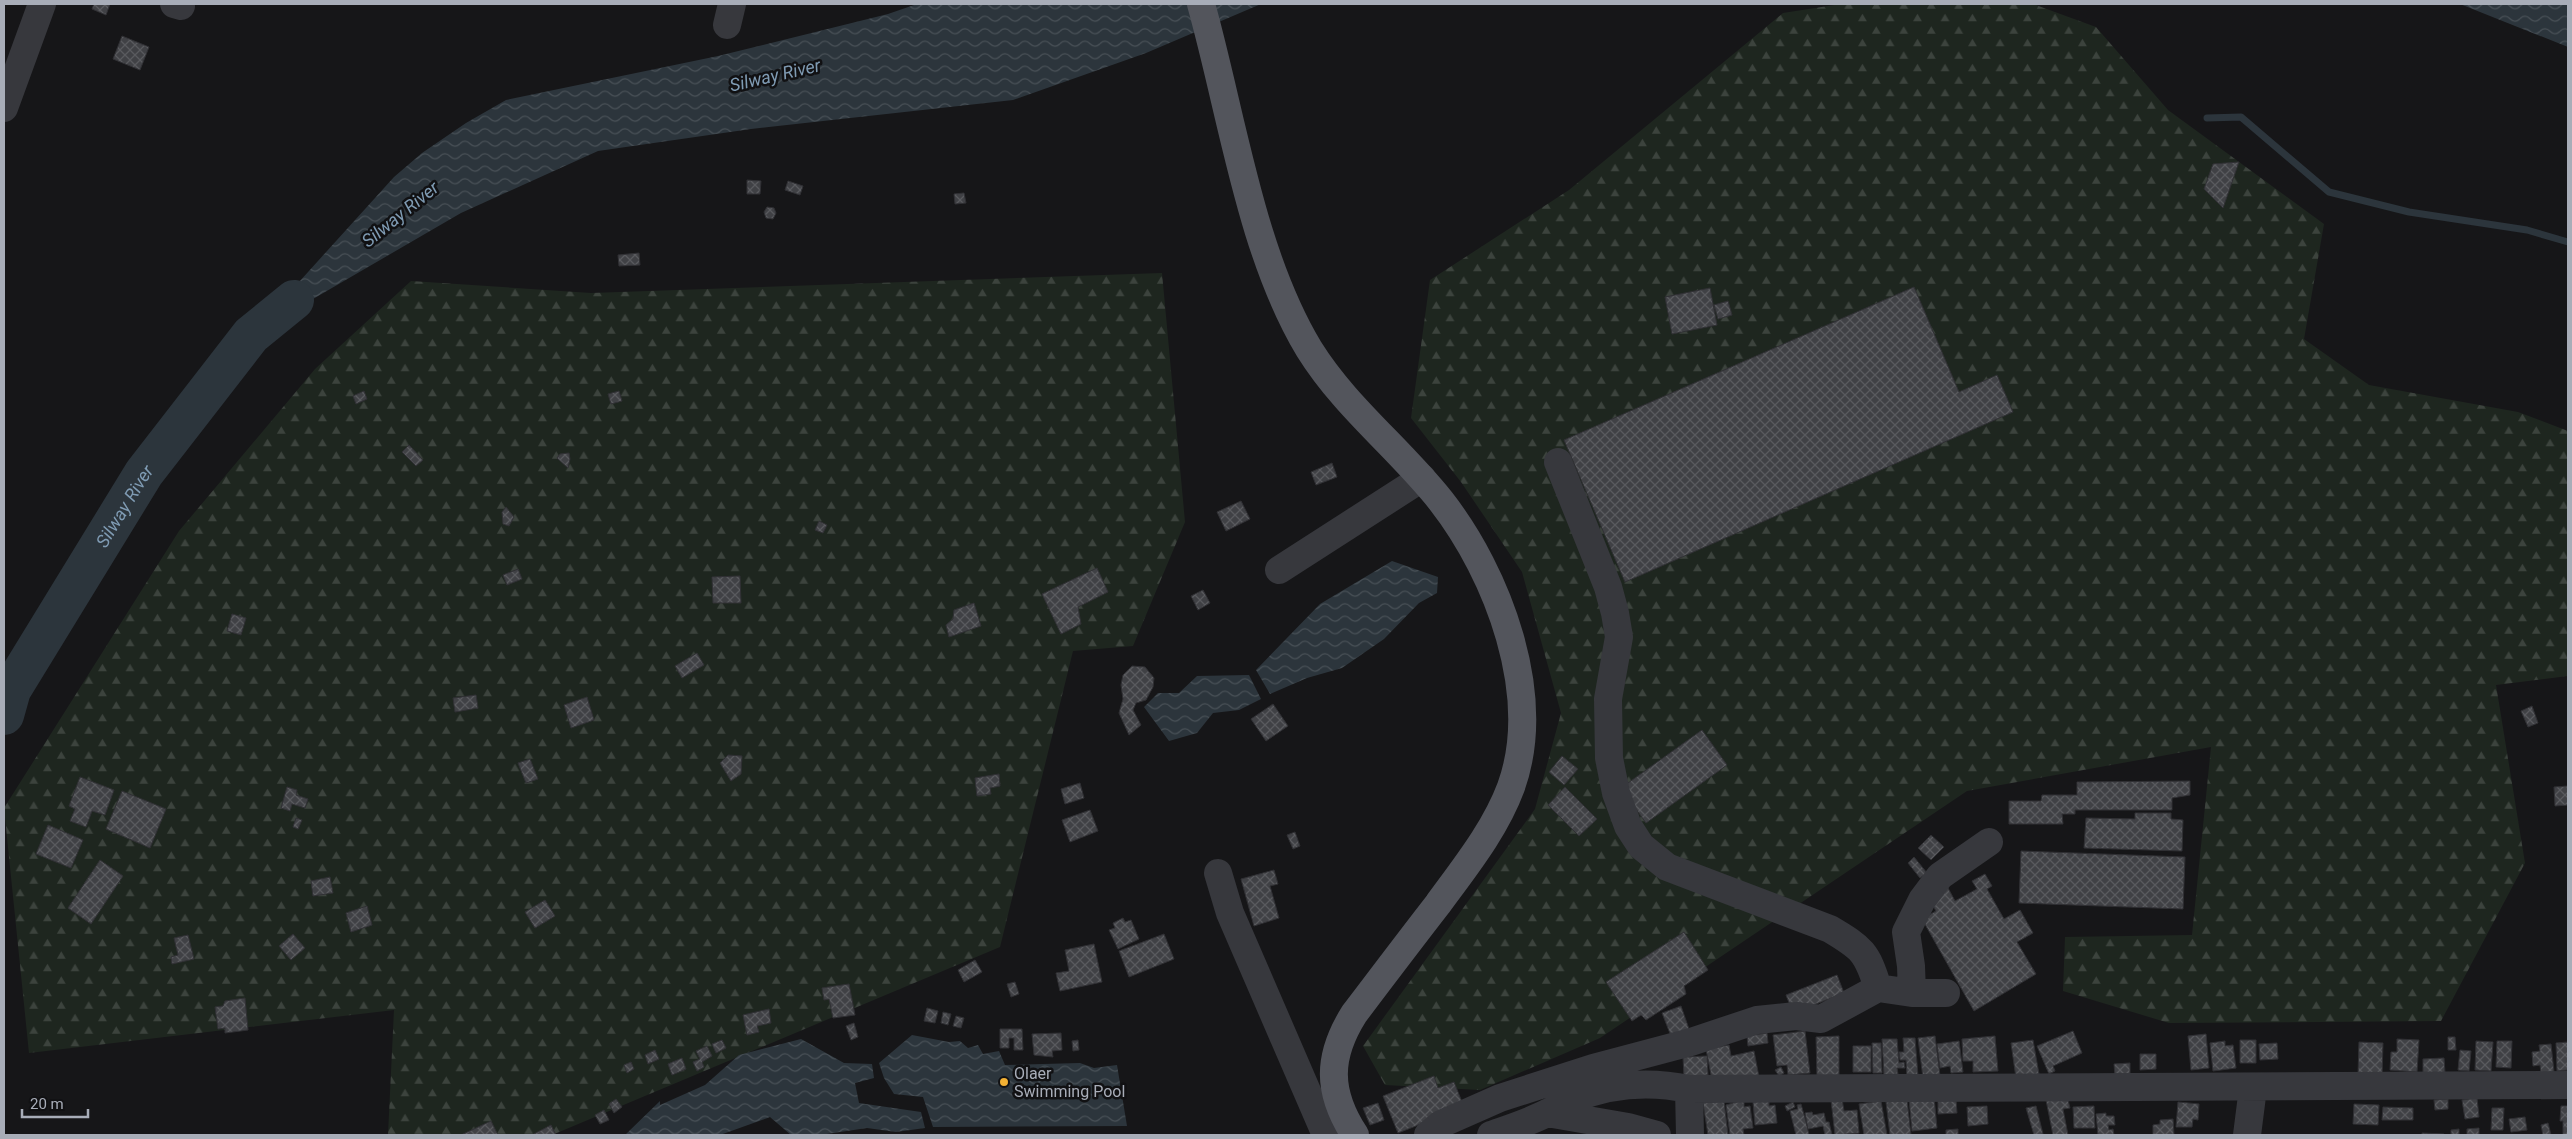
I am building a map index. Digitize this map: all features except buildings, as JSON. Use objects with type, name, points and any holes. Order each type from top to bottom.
[{"type":"main road","points":[[1201,4],[1234,141],[1277,283],[1308,346],[1333,385],[1422,478],[1467,538],[1495,598],[1515,660],[1522,731],[1519,760],[1510,788],[1477,851],[1354,1014],[1342,1033],[1336,1052],[1333,1072],[1337,1099],[1345,1120],[1355,1135]]},
{"type":"street","points":[[4,108],[42,4]]},
{"type":"street","points":[[1558,462],[1608,587],[1616,621],[1619,637],[1608,699],[1609,758],[1616,792],[1628,826],[1641,846],[1667,868],[1830,929],[1854,943],[1866,955],[1878,988]]},
{"type":"street","points":[[1279,570],[1422,478]]},
{"type":"street","points":[[1912,993],[1911,966],[1906,932],[1922,900],[1940,876],[1989,842]]},
{"type":"street","points":[[1218,873],[1230,913],[1326,1135]]},
{"type":"street","points":[[1428,1135],[1441,1124],[1500,1098],[1593,1068],[1691,1042],[1757,1020],[1796,1016],[1821,1019],[1878,988],[1912,993],[1946,993]]},
{"type":"street","points":[[1491,1135],[1547,1113],[1575,1098],[1605,1088],[1641,1083],[1662,1084],[1689,1090],[2568,1085]]},
{"type":"street","points":[[2247,1135],[2252,1088]]},
{"type":"street","points":[[1689,1090],[1690,1135]]},
{"type":"street","points":[[1547,1113],[1628,1126],[1657,1135]]},
{"type":"green space","points":[[1841,4],[2033,4],[2096,27],[2168,110],[2324,224],[2304,339],[2369,385],[2518,412],[2568,431],[2568,676],[2496,685],[2525,863],[2441,1021],[2169,1023],[2063,991],[2065,937],[2192,935],[2211,747],[1967,791],[1600,1038],[1480,1090],[1385,1085],[1363,1046],[1535,809],[1561,713],[1522,572],[1461,482],[1411,418],[1430,280],[1569,190],[1783,13]]},
{"type":"green space","points":[[1162,273],[1185,522],[1133,646],[1073,651],[1000,947],[552,1135],[388,1135],[394,1010],[29,1053],[4,808],[179,531],[315,369],[411,281],[591,293]]},
{"type":"water","points":[[917,4],[1261,4],[1146,53],[1013,100],[751,129],[598,151],[461,213],[251,335],[394,177],[422,153],[466,123],[506,100],[718,56],[888,14]]},
{"type":"water","points":[[2460,4],[2568,4],[2568,47]]},
{"type":"water","points":[[1392,561],[1438,577],[1437,593],[1419,603],[1384,639],[1342,668],[1307,678],[1270,694],[1256,670],[1320,604]]},
{"type":"water","points":[[1249,675],[1261,699],[1239,710],[1213,713],[1197,733],[1169,741],[1144,707],[1158,693],[1179,693],[1197,676]]},
{"type":"water","name":"Olaer Swimming Pool","points":[[912,1035],[949,1042],[960,1041],[968,1048],[978,1045],[983,1054],[999,1051],[1005,1065],[1080,1063],[1094,1068],[1117,1065],[1127,1126],[933,1127],[923,1097],[894,1094],[884,1078],[879,1063]]},
{"type":"water","points":[[801,1039],[844,1063],[872,1064],[874,1078],[855,1083],[859,1103],[921,1112],[925,1128],[896,1132],[867,1128],[820,1135],[791,1135],[770,1117],[720,1135],[625,1135],[660,1101],[660,1105],[705,1085],[739,1055]]},
{"type":"waterway","points":[[2207,118],[2241,117],[2329,192],[2409,212],[2527,230],[2568,242]]},
{"type":"waterway","name":"Silway River","points":[[4,715],[11,690],[144,473],[251,335],[294,300]]},
{"type":"place","name":"Olaer Swimming Pool","points":[[1004,1082]]}]
